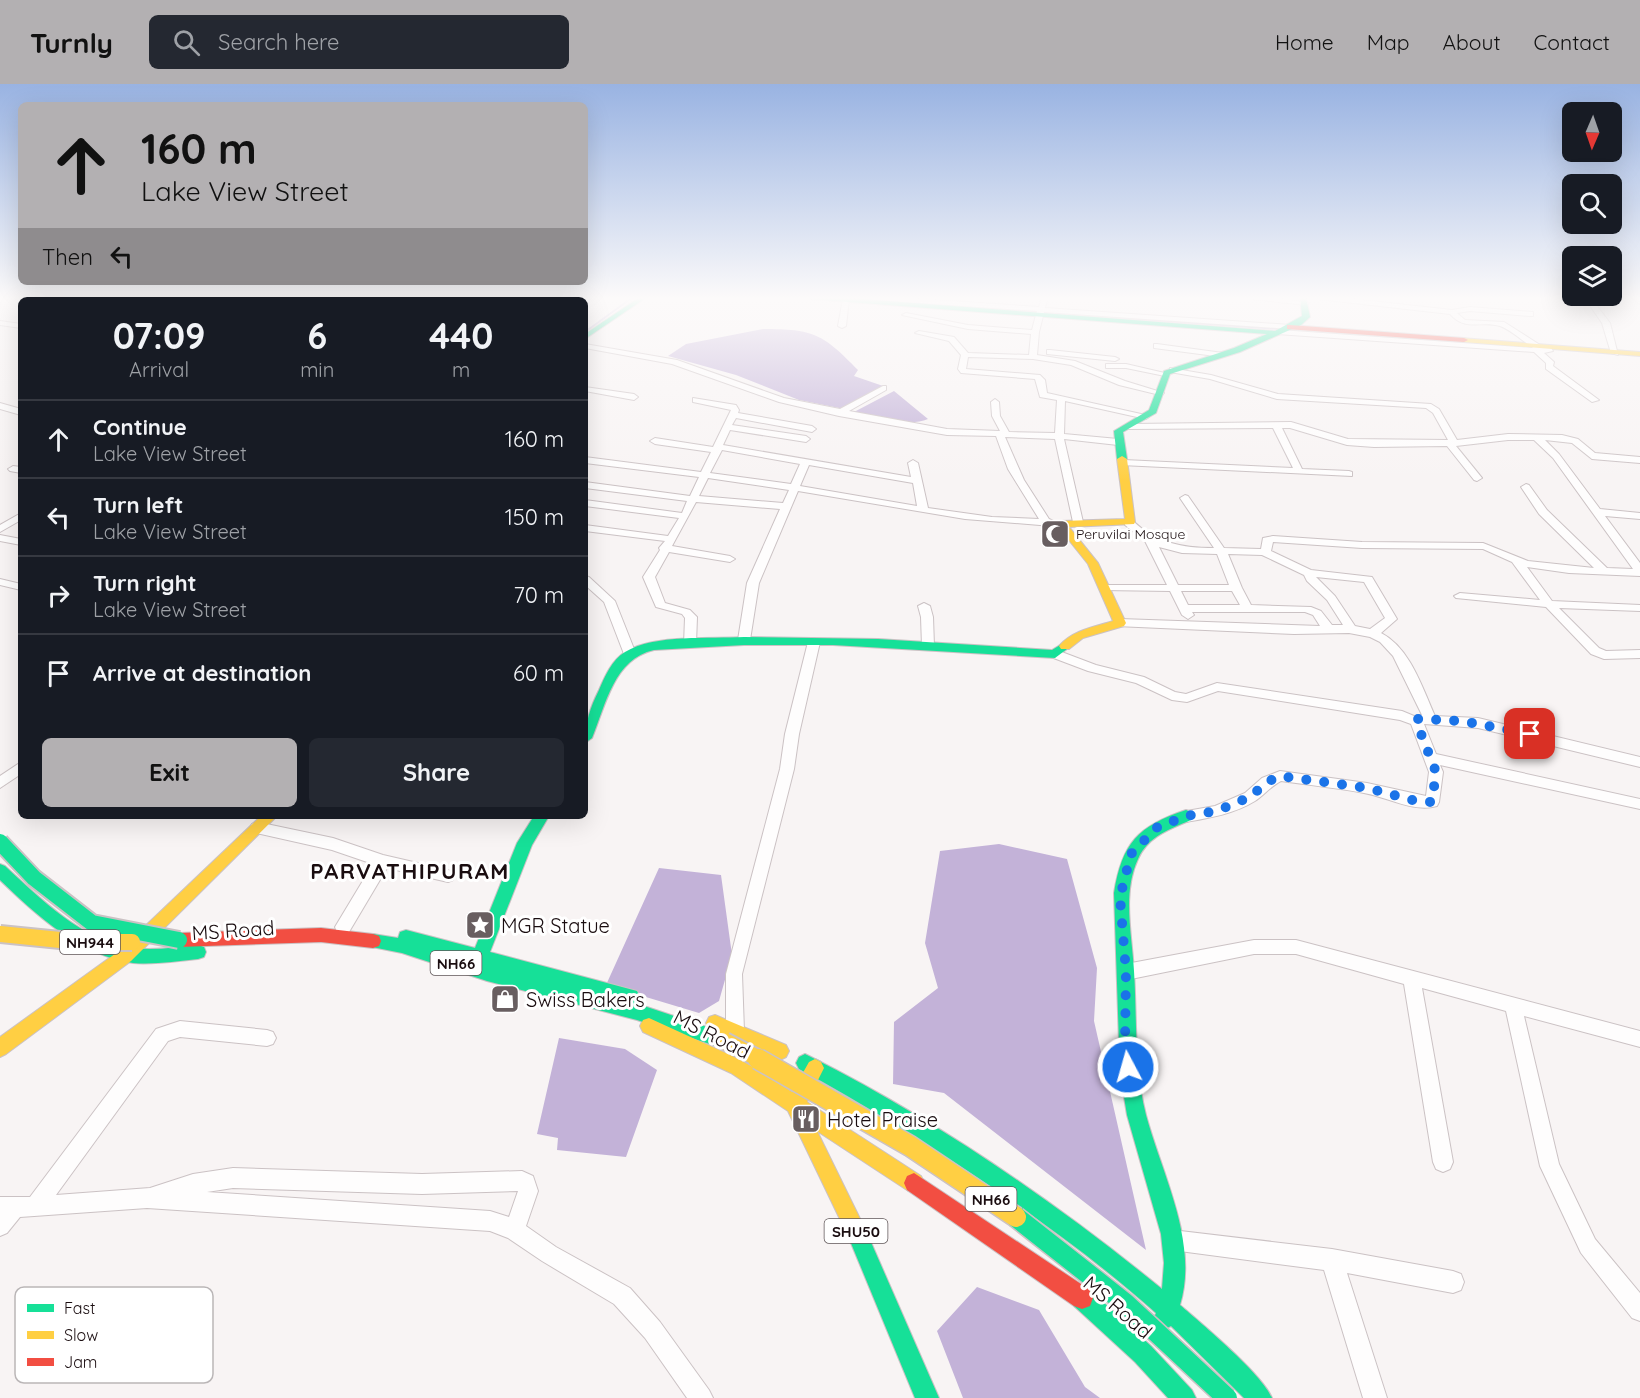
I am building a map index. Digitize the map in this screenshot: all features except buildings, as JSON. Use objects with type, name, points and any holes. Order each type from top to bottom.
[{"type":"main road","points":[[588,731],[618,664],[630,654],[660,645],[744,640],[928,646],[1055,654],[1079,635],[1120,623],[1093,563],[1061,524],[1129,523],[1124,463],[1118,442],[1118,431],[1131,427],[1159,403],[1160,393],[1169,372],[1212,358]]},
{"type":"main road","points":[[1143,1354],[1169,1311],[1174,1260],[1172,1240],[1131,1091],[1125,1043],[1126,972],[1120,897],[1131,854],[1156,828],[1186,816]]},
{"type":"main road","points":[[0,1048],[125,956],[158,927],[267,819]]},
{"type":"main road","points":[[480,955],[525,843],[540,819]]},
{"type":"main road","points":[[0,830],[61,890],[102,914],[158,927],[343,927],[402,936],[690,1013],[735,1030],[852,1086],[1018,1192],[1123,1271],[1215,1350],[1260,1398]]},
{"type":"main road","name":"NH66","points":[[0,842],[34,878],[92,923],[180,940],[321,935],[392,943],[484,972],[679,1023],[725,1041],[829,1096],[982,1193],[1107,1284],[1200,1369],[1227,1398]]},
{"type":"main road","name":"MS Road","points":[[0,870],[46,909],[83,935],[125,956]]},
{"type":"main road","name":"MS Road","points":[[0,925],[83,935],[158,927]]},
{"type":"main road","name":"NH944","points":[[0,934],[80,942],[180,940]]},
{"type":"main road","name":"MS Road","points":[[0,946],[125,956],[322,944],[387,952],[536,998],[654,1027],[716,1055],[936,1198],[1086,1301],[1143,1354],[1184,1398]]},
{"type":"main road","points":[[795,1106],[815,1068]]},
{"type":"main road","name":"SHU50","points":[[795,1106],[844,1202],[927,1398]]},
{"type":"street","points":[[654,358],[674,362],[783,400],[947,432],[1059,436],[1118,442]]},
{"type":"street","points":[[965,358],[962,369],[964,371],[1037,377],[1041,380],[1043,395],[1146,416]]},
{"type":"street","points":[[1052,358],[1101,373],[1122,383],[1160,393]]},
{"type":"street","points":[[1110,358],[1115,359]]},
{"type":"street","points":[[1547,358],[1550,362],[1549,368],[1595,400]]},
{"type":"street","points":[[1109,366],[1126,366],[1211,377],[1277,396],[1432,408],[1451,443],[1477,478]]},
{"type":"street","points":[[839,412],[883,388]]},
{"type":"street","points":[[588,389],[634,397]]},
{"type":"street","points":[[1061,398],[1059,436],[1078,522]]},
{"type":"street","points":[[690,644],[691,616],[686,612],[660,605],[649,580],[649,574],[685,516],[735,410],[733,407],[696,400]]},
{"type":"street","points":[[995,402],[1005,453],[1015,475],[1046,522]]},
{"type":"street","points":[[1383,404],[1396,416]]},
{"type":"street","points":[[0,406],[18,411]]},
{"type":"street","points":[[733,415],[812,429]]},
{"type":"street","points":[[1276,425],[1299,472]]},
{"type":"street","points":[[1131,427],[1276,425],[1302,427],[1356,443],[1451,443],[1503,437],[1536,437],[1574,440],[1589,454],[1596,457],[1640,460]]},
{"type":"street","points":[[728,427],[806,439]]},
{"type":"street","points":[[1536,437],[1556,456],[1640,572]]},
{"type":"street","points":[[655,441],[718,448],[915,481]]},
{"type":"street","points":[[588,460],[793,487],[922,509],[1023,522],[1061,524]]},
{"type":"street","points":[[913,463],[922,509]]},
{"type":"street","points":[[1124,463],[1349,474]]},
{"type":"street","points":[[744,640],[753,583],[805,464]]},
{"type":"street","points":[[588,485],[693,499],[785,506]]},
{"type":"street","points":[[1526,487],[1544,512],[1603,571]]},
{"type":"street","points":[[1185,498],[1221,551],[1236,588],[1248,609]]},
{"type":"street","points":[[588,503],[685,516]]},
{"type":"street","points":[[1597,512],[1640,516]]},
{"type":"street","points":[[0,529],[18,518]]},
{"type":"street","points":[[1129,523],[1137,533],[1150,541],[1191,552],[1264,552],[1309,573],[1368,579],[1391,619],[1373,633]]},
{"type":"street","points":[[588,529],[667,543],[730,559]]},
{"type":"street","points":[[0,538],[18,541]]},
{"type":"street","points":[[1264,552],[1267,550],[1267,540],[1273,539],[1362,545],[1483,546],[1516,561],[1603,571],[1640,572]]},
{"type":"street","points":[[1150,541],[1193,625]]},
{"type":"street","points":[[1516,561],[1549,604],[1599,653],[1640,654]]},
{"type":"street","points":[[1309,573],[1311,579],[1331,598],[1352,630]]},
{"type":"street","points":[[0,582],[18,586]]},
{"type":"street","points":[[588,582],[609,600],[630,654]]},
{"type":"street","points":[[1106,588],[1236,588]]},
{"type":"street","points":[[1460,596],[1549,604],[1640,608]]},
{"type":"street","points":[[924,606],[927,617],[928,646]]},
{"type":"street","points":[[1185,608],[1307,609],[1317,613],[1329,630]]},
{"type":"street","points":[[1120,623],[1352,630],[1373,633],[1389,644],[1406,668],[1423,719],[1430,758],[1436,772],[1432,802],[1416,801],[1367,788],[1280,776],[1267,782],[1250,797],[1217,811],[1186,816]]},
{"type":"street","points":[[735,1030],[734,974],[787,769],[792,734],[813,642]]},
{"type":"street","points":[[1055,654],[1092,668],[1140,680],[1172,696],[1187,698],[1217,687],[1338,708],[1530,734],[1591,752],[1640,762]]},
{"type":"street","points":[[1430,758],[1640,804]]},
{"type":"street","points":[[0,783],[18,769]]},
{"type":"street","points":[[257,828],[333,844],[383,861],[448,876]]},
{"type":"street","points":[[343,927],[383,861]]},
{"type":"street","points":[[1126,972],[1254,947],[1296,947],[1640,1039]]},
{"type":"street","points":[[1412,978],[1443,1162]]},
{"type":"street","points":[[1513,1005],[1550,1166],[1588,1246],[1640,1310]]},
{"type":"street","points":[[0,1226],[162,1035],[180,1029],[267,1038]]},
{"type":"street","points":[[147,1198],[193,1184],[233,1178],[422,1184],[522,1181],[526,1183],[528,1191],[515,1229]]},
{"type":"street","points":[[17,1207],[147,1198],[490,1221],[515,1229],[547,1253],[610,1287],[631,1304],[701,1398]]},
{"type":"street","points":[[1172,1240],[1332,1260],[1454,1282]]},
{"type":"street","points":[[1332,1260],[1375,1398]]},
{"type":"shaded area","points":[[676,358],[846,358],[858,370],[854,376],[886,387],[844,409],[799,400],[736,375]]},
{"type":"shaded area","points":[[894,391],[928,419],[901,422],[854,412]]},
{"type":"shaded area","points":[[999,844],[1067,859],[1097,968],[1094,1021],[1146,1250],[944,1093],[893,1084],[894,1022],[938,988],[925,943],[940,851]]},
{"type":"shaded area","points":[[659,868],[721,875],[732,955],[719,1001],[699,1013],[606,985]]},
{"type":"shaded area","points":[[559,1038],[625,1049],[657,1070],[626,1157],[557,1150],[558,1138],[537,1134]]},
{"type":"shaded area","points":[[977,1287],[1039,1310],[1085,1387],[1100,1398],[963,1398],[937,1331]]},
{"type":"traffic: fast","points":[[1122,459],[1118,431],[1153,411],[1167,373],[1212,358]]},
{"type":"traffic: fast","points":[[588,731],[609,681],[622,661],[637,651],[654,646],[789,641],[1055,654],[1065,646]]},
{"type":"traffic: fast","points":[[1165,1318],[1173,1291],[1175,1263],[1164,1203],[1131,1088],[1127,1044],[1122,893],[1131,857],[1141,841],[1156,828],[1186,816]]},
{"type":"traffic: fast","points":[[480,955],[525,843],[540,819]]},
{"type":"traffic: fast","points":[[0,842],[34,878],[92,923],[179,940]]},
{"type":"traffic: fast","points":[[0,870],[58,920],[92,942],[125,954],[143,956],[198,952]]},
{"type":"traffic: fast","points":[[406,937],[631,997]]},
{"type":"traffic: fast","points":[[373,941],[402,946],[487,973],[637,1012],[725,1041]]},
{"type":"traffic: fast","points":[[805,1063],[867,1096],[1044,1212],[1157,1299],[1227,1363],[1260,1398]]},
{"type":"traffic: fast","points":[[1016,1217],[1125,1303],[1227,1398]]},
{"type":"traffic: fast","points":[[856,1231],[927,1398]]},
{"type":"traffic: fast","points":[[1082,1298],[1143,1354],[1184,1398]]},
{"type":"traffic: slow","points":[[1065,646],[1079,635],[1120,623],[1093,563],[1061,524],[1130,522],[1122,459]]},
{"type":"traffic: slow","points":[[0,1048],[125,956],[267,819]]},
{"type":"traffic: slow","points":[[0,934],[80,942],[132,942]]},
{"type":"traffic: slow","points":[[715,1023],[780,1051]]},
{"type":"traffic: slow","points":[[649,1026],[737,1067],[914,1183]]},
{"type":"traffic: slow","points":[[725,1041],[910,1146],[1016,1217]]},
{"type":"traffic: slow","points":[[815,1068],[795,1106],[856,1231]]},
{"type":"traffic: jam","points":[[179,940],[321,935],[373,941]]},
{"type":"traffic: jam","points":[[914,1183],[1082,1298]]},
{"type":"place","name":"Peruvilai Mosque","points":[[1055,534]]},
{"type":"place","name":"MGR Statue","points":[[480,925]]},
{"type":"place","name":"Swiss Bakers","points":[[505,999]]},
{"type":"place","name":"Hotel Praise","points":[[806,1119]]},
{"type":"district","name":"PARVATHIPURAM","points":[[410,871]]},
{"type":"route","points":[[1128,1067],[1125,1043],[1126,972],[1120,897],[1131,854],[1156,828],[1186,816],[1217,811],[1250,797],[1257,789],[1280,776],[1367,788],[1416,801],[1432,802],[1437,784],[1436,772],[1416,721],[1418,719],[1430,717],[1478,723],[1530,734]]}]
